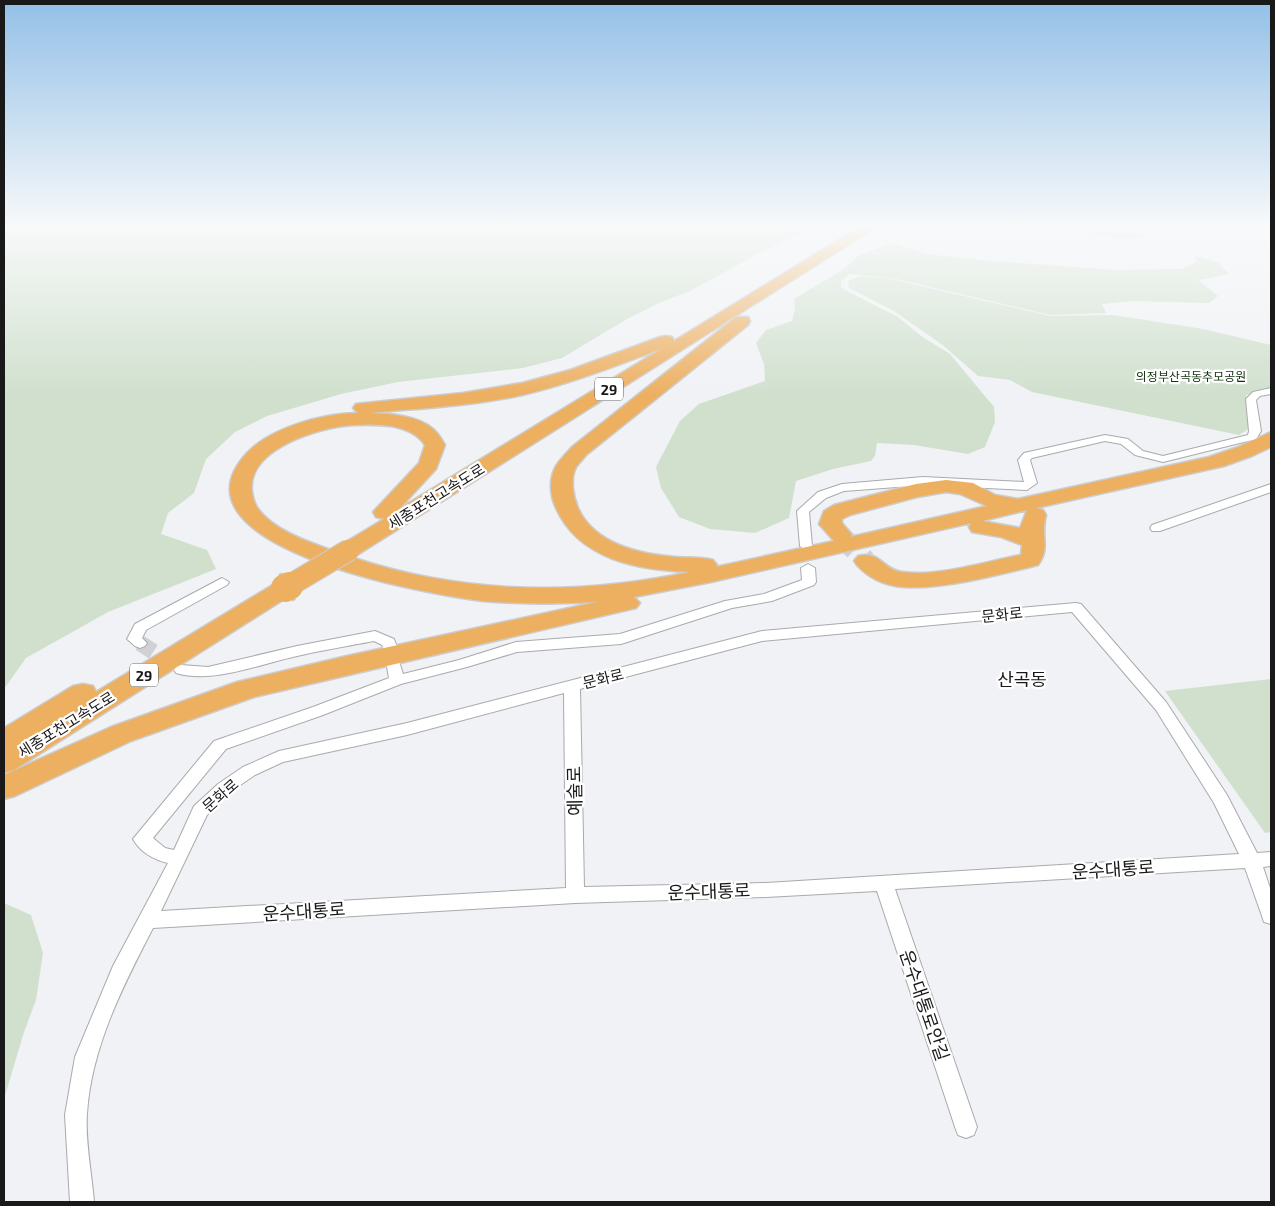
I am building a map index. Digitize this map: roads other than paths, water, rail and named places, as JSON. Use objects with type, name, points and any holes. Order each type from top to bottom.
[{"type":"highway","name":"세종포천고속도로","points":[[342,546],[384,512],[760,284]]},
{"type":"highway","name":"세종포천고속도로","points":[[4,741],[278,584],[776,284]]},
{"type":"highway","points":[[786,284],[579,452],[565,468],[561,489],[565,507],[583,533],[606,547],[631,557],[665,564],[692,566],[802,557]]},
{"type":"highway","points":[[666,340],[560,380],[523,389],[456,400],[353,409],[320,416],[288,427],[245,453],[236,464],[228,476],[230,506],[242,522],[276,546],[345,573],[430,594],[529,602],[588,601],[702,586]]},
{"type":"highway","points":[[384,512],[429,465],[435,445],[426,433],[407,424],[378,419],[356,418],[315,425],[289,434],[265,448],[242,474],[239,490],[243,503],[253,518],[272,533],[296,546],[385,577],[443,589],[500,594],[568,596],[628,590],[802,557],[979,512],[1026,511],[1177,487],[1227,475],[1263,443]]},
{"type":"highway","points":[[840,535],[830,524],[832,516],[842,510],[946,486],[965,488],[979,512],[1006,531],[1032,541]]},
{"type":"highway","points":[[4,788],[121,734],[247,689],[702,586],[979,512],[989,500],[1026,511]]},
{"type":"highway","points":[[866,561],[892,578],[905,581],[929,579],[1030,560],[1034,552],[1031,528],[1026,511]]},
{"type":"highway","name":"세종포천고속도로","points":[[4,762],[278,584]]},
{"type":"street","points":[[178,858],[160,854],[142,839],[220,746],[397,680],[462,664],[516,647],[621,639],[730,604],[767,598],[809,582],[802,557],[807,538],[803,511],[822,494],[842,488],[923,481],[1027,486],[1031,483],[1024,460],[1028,455],[1106,438],[1124,441],[1139,453],[1163,459],[1263,443],[1255,432],[1251,399],[1257,394],[1271,391]]},
{"type":"street","points":[[1156,528],[1271,488]]},
{"type":"street","points":[[140,643],[134,639],[140,626],[222,582]]},
{"type":"street","name":"문화로","points":[[82,1202],[76,1115],[85,1057],[120,972],[200,811],[233,782],[249,771],[279,756],[407,728],[762,636],[1076,607],[1161,706],[1221,800],[1251,859],[1271,916]]},
{"type":"street","points":[[181,670],[208,672],[297,651],[375,636],[389,642],[397,680]]},
{"type":"street","name":"예술로","points":[[572,686],[575,895]]},
{"type":"street","name":"운수대통로","points":[[146,920],[575,895],[766,890],[1271,859]]},
{"type":"street","name":"운수대통로안길","points":[[884,883],[966,1127]]},
{"type":"tunnel","points":[[840,535],[866,561]]},
{"type":"tunnel","points":[[140,643],[172,664]]},
{"type":"district","name":"산곡동","points":[[1022,679]]},
{"type":"park label","name":"의정부산곡동추모공원","points":[[1191,376]]}]
